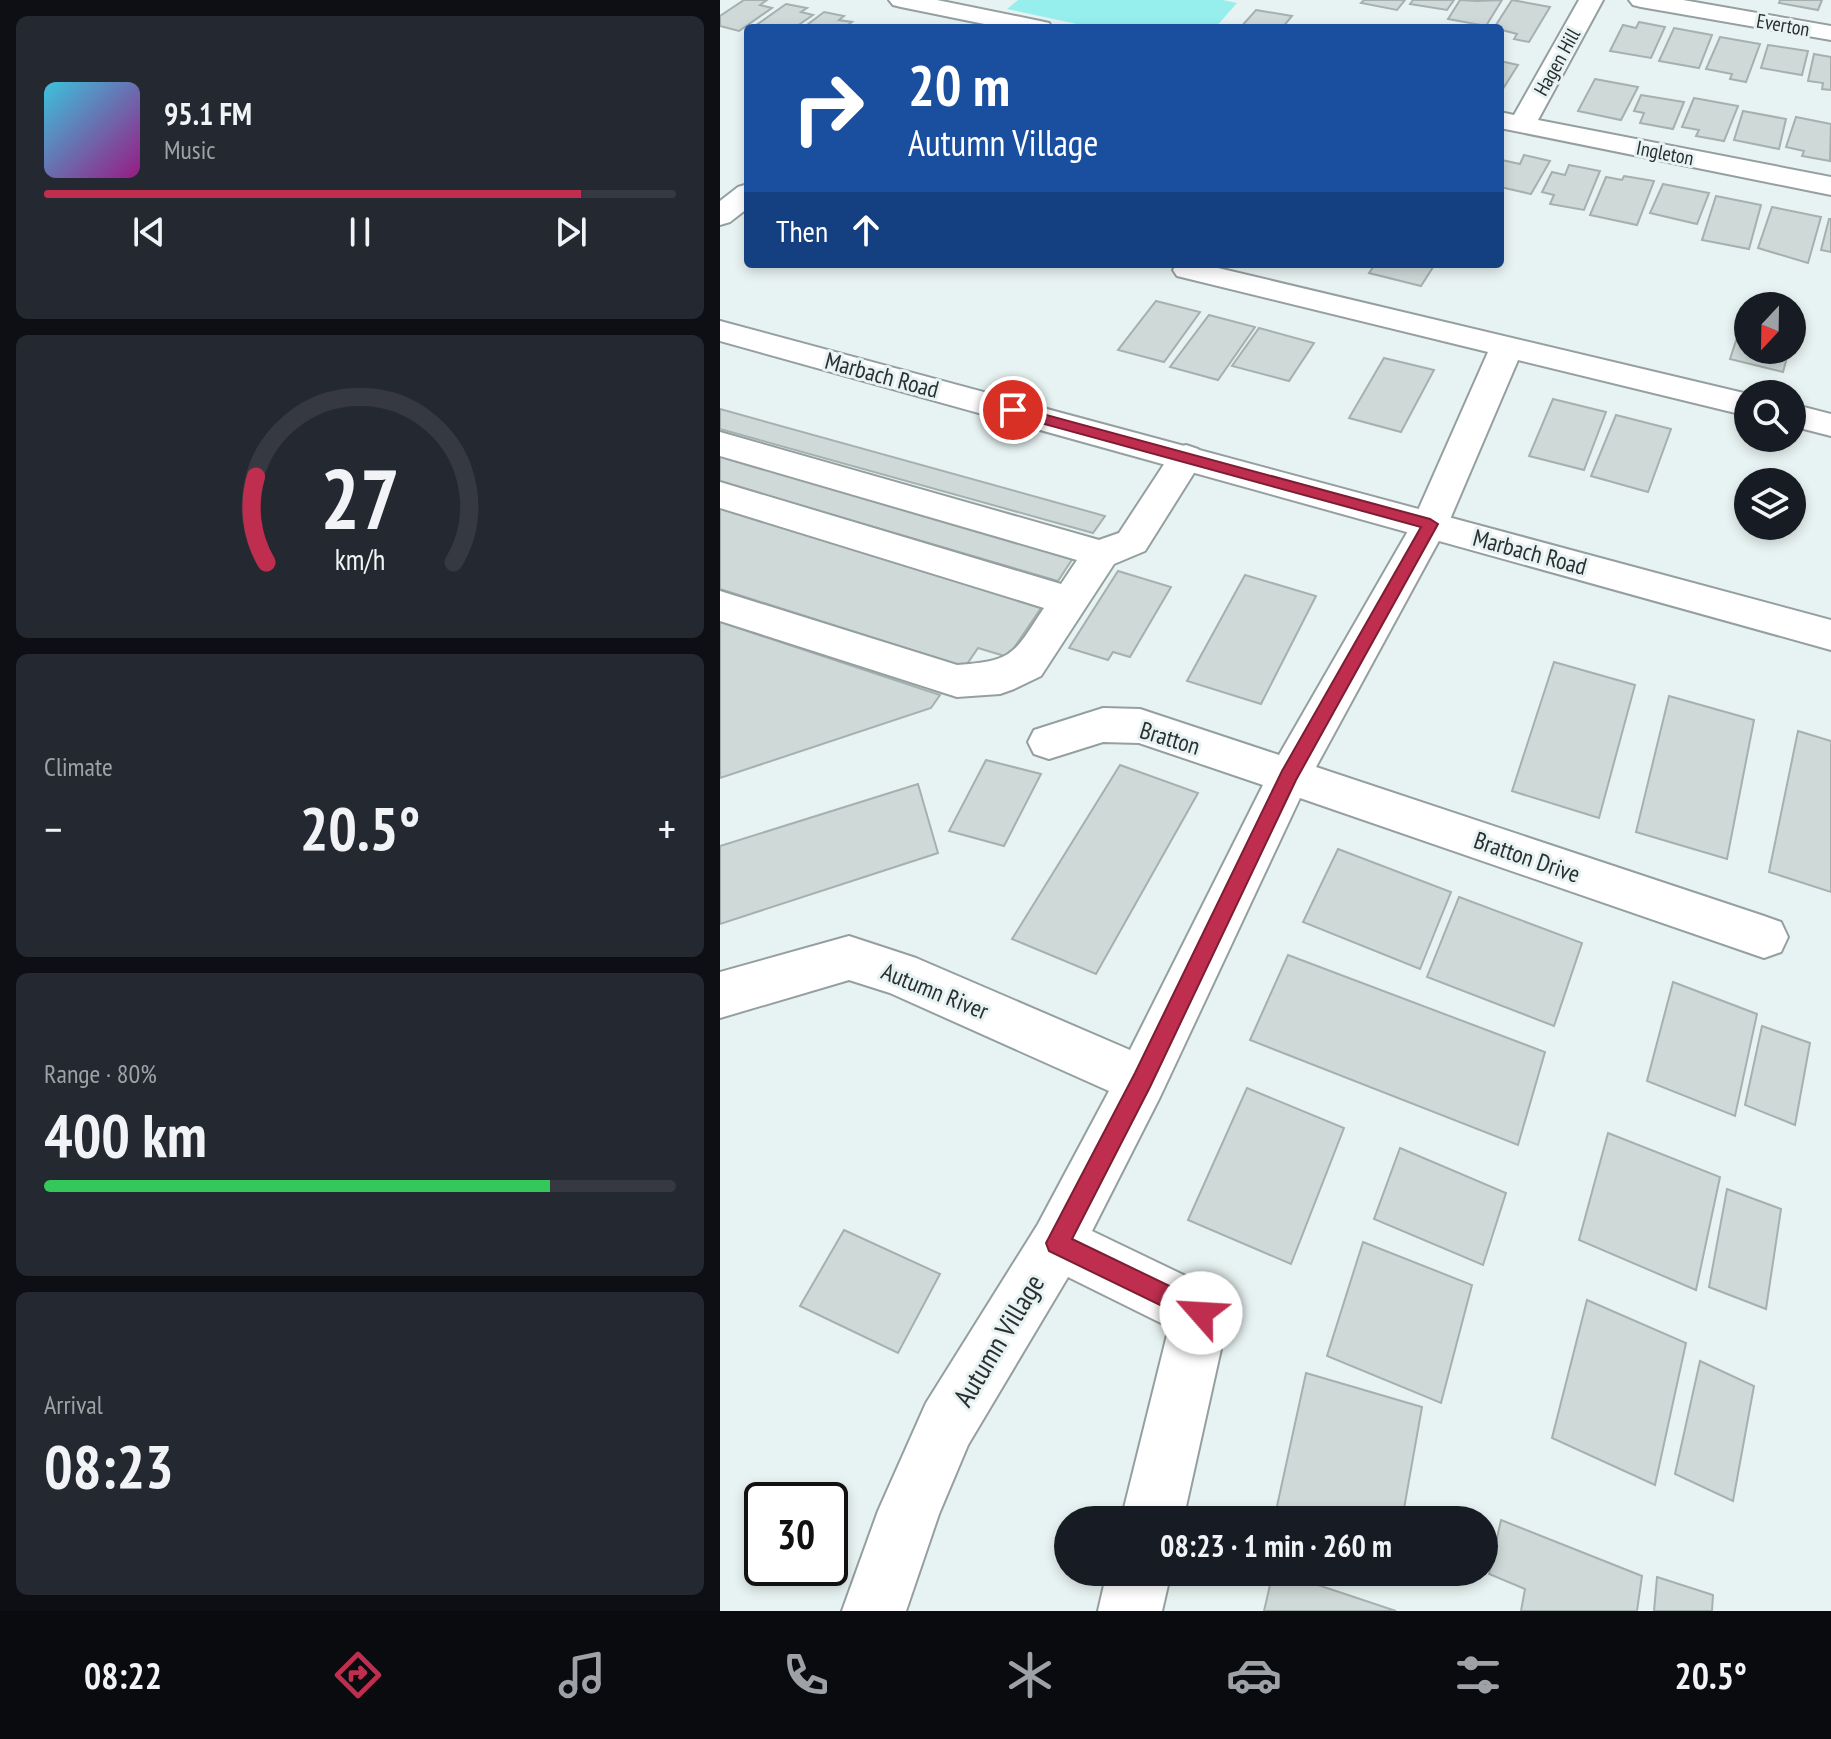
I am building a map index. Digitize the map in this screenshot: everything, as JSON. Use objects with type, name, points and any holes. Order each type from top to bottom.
[{"type":"street","points":[[901,0],[1019,24]]},
{"type":"street","name":"Hagen Hill","points":[[1511,122],[1591,0]]},
{"type":"street","name":"Everton","points":[[1641,0],[1831,33]]},
{"type":"street","name":"Ingleton","points":[[1511,122],[1831,186]]},
{"type":"street","points":[[720,216],[744,196]]},
{"type":"street","points":[[1188,270],[1734,402]]},
{"type":"street","name":"Marbach Road","points":[[720,331],[1831,635]]},
{"type":"street","name":"Autumn Village","points":[[874,1611],[909,1511],[947,1424],[1057,1243],[1142,1080],[1289,776],[1430,524],[1507,346]]},
{"type":"street","points":[[1806,419],[1831,425]]},
{"type":"street","points":[[720,444],[1101,554]]},
{"type":"street","points":[[720,606],[957,681],[1000,678],[1027,665],[1101,554],[1132,542],[1186,457]]},
{"type":"street","points":[[720,495],[1069,601]]},
{"type":"street","name":"Bratton","points":[[1049,742],[1103,725],[1140,726],[1289,776]]},
{"type":"street","name":"Bratton Drive","points":[[1289,776],[1764,937]]},
{"type":"street","name":"Autumn River","points":[[720,995],[849,958],[899,974],[1142,1080]]},
{"type":"street","points":[[1057,1243],[1201,1313],[1155,1506]]},
{"type":"street","points":[[1130,1611],[1136,1586]]},
{"type":"shaded area","points":[[1018,0],[1223,0],[1237,3],[1219,24],[1077,24],[1007,9]]},
{"type":"building","points":[[744,0],[767,0],[760,5],[772,8],[749,24],[744,24],[739,31],[720,26],[720,16]]},
{"type":"building","points":[[1364,0],[1405,0],[1397,10],[1361,3]]},
{"type":"building","points":[[1413,0],[1454,0],[1447,10],[1410,4]]},
{"type":"building","points":[[1460,0],[1502,0],[1487,24],[1448,19]]},
{"type":"building","points":[[1512,0],[1550,7],[1529,42],[1514,39],[1517,34],[1504,31],[1504,24],[1497,24]]},
{"type":"building","points":[[1780,0],[1822,0],[1818,10],[1779,3]]},
{"type":"building","points":[[786,4],[807,8],[801,12],[813,15],[800,24],[758,24]]},
{"type":"building","points":[[1256,10],[1292,16],[1285,24],[1244,24]]},
{"type":"building","points":[[824,12],[844,16],[839,20],[852,22],[849,24],[808,24]]},
{"type":"building","points":[[1639,22],[1665,27],[1651,58],[1610,51],[1623,25],[1636,28]]},
{"type":"building","points":[[1674,28],[1712,35],[1699,68],[1659,61]]},
{"type":"building","points":[[1720,37],[1760,44],[1746,82],[1730,79],[1732,74],[1706,69]]},
{"type":"building","points":[[1768,45],[1808,51],[1802,75],[1761,68]]},
{"type":"building","points":[[1814,54],[1831,57],[1831,90],[1822,89],[1823,83],[1808,81]]},
{"type":"building","points":[[1504,62],[1518,65],[1504,87]]},
{"type":"building","points":[[1595,79],[1638,87],[1621,120],[1578,111]]},
{"type":"building","points":[[1641,95],[1684,102],[1673,129],[1640,123],[1644,113],[1634,111]]},
{"type":"building","points":[[1694,98],[1738,106],[1724,141],[1696,136],[1699,130],[1682,127]]},
{"type":"building","points":[[1743,111],[1786,119],[1779,149],[1734,140]]},
{"type":"building","points":[[1796,117],[1831,124],[1830,161],[1802,156],[1804,151],[1786,147]]},
{"type":"building","points":[[1524,155],[1550,161],[1531,194],[1504,188],[1504,160],[1520,164]]},
{"type":"building","points":[[1569,165],[1600,171],[1584,210],[1550,204],[1554,195],[1542,192],[1552,172],[1565,175]]},
{"type":"building","points":[[1624,176],[1654,181],[1637,225],[1590,215],[1606,177],[1622,180]]},
{"type":"building","points":[[1663,184],[1709,193],[1697,224],[1650,213]]},
{"type":"building","points":[[1716,196],[1761,205],[1749,249],[1702,240]]},
{"type":"building","points":[[1772,207],[1821,217],[1808,263],[1758,248]]},
{"type":"building","points":[[1831,219],[1831,252],[1821,250]]},
{"type":"building","points":[[1372,268],[1432,268],[1421,286],[1369,273]]},
{"type":"building","points":[[1156,301],[1200,312],[1164,362],[1118,350]]},
{"type":"building","points":[[1209,315],[1255,327],[1218,380],[1170,367]]},
{"type":"building","points":[[1259,328],[1314,343],[1289,381],[1232,366]]},
{"type":"building","points":[[1384,358],[1434,370],[1401,432],[1349,418]]},
{"type":"building","points":[[1750,364],[1785,364],[1783,372]]},
{"type":"building","points":[[1553,399],[1606,412],[1584,470],[1529,456]]},
{"type":"building","points":[[720,409],[1105,516],[1093,533],[720,429]]},
{"type":"building","points":[[1616,415],[1671,429],[1648,492],[1591,476]]},
{"type":"building","points":[[720,456],[1073,558],[1058,581],[720,482]]},
{"type":"building","points":[[720,504],[1045,602],[1008,657],[978,648],[965,667],[720,589]]},
{"type":"building","points":[[1118,571],[1171,587],[1130,657],[1113,652],[1108,660],[1069,648]]},
{"type":"building","points":[[1245,575],[1316,596],[1261,704],[1187,681]]},
{"type":"building","points":[[720,622],[940,695],[931,708],[720,778]]},
{"type":"building","points":[[1554,662],[1635,685],[1599,818],[1512,791]]},
{"type":"building","points":[[1669,696],[1754,720],[1727,859],[1636,832]]},
{"type":"building","points":[[1798,731],[1831,741],[1831,892],[1769,872]]},
{"type":"building","points":[[986,760],[1041,774],[1004,846],[949,831]]},
{"type":"building","points":[[1120,765],[1198,793],[1096,974],[1012,939]]},
{"type":"building","points":[[918,784],[938,853],[720,924],[720,846]]},
{"type":"building","points":[[1338,849],[1451,892],[1420,969],[1303,922]]},
{"type":"building","points":[[1459,897],[1582,943],[1554,1026],[1427,977]]},
{"type":"building","points":[[1288,955],[1545,1052],[1518,1145],[1250,1040]]},
{"type":"building","points":[[1673,982],[1757,1014],[1735,1116],[1647,1081]]},
{"type":"building","points":[[1762,1026],[1810,1043],[1795,1125],[1745,1105]]},
{"type":"building","points":[[1247,1088],[1344,1128],[1291,1264],[1188,1220]]},
{"type":"building","points":[[1608,1133],[1720,1177],[1696,1290],[1579,1240]]},
{"type":"building","points":[[1400,1148],[1506,1193],[1483,1265],[1374,1219]]},
{"type":"building","points":[[1727,1189],[1781,1209],[1766,1309],[1709,1287]]},
{"type":"building","points":[[844,1230],[940,1274],[898,1353],[800,1306]]},
{"type":"building","points":[[1363,1242],[1472,1285],[1441,1403],[1327,1356]]},
{"type":"building","points":[[1587,1300],[1686,1343],[1655,1485],[1552,1438]]},
{"type":"building","points":[[1700,1361],[1754,1386],[1733,1501],[1675,1474]]},
{"type":"building","points":[[1306,1373],[1422,1407],[1404,1506],[1277,1506]]},
{"type":"building","points":[[1501,1520],[1642,1576],[1637,1611],[1521,1611],[1525,1589],[1498,1578]]},
{"type":"building","points":[[1657,1577],[1713,1595],[1712,1611],[1654,1611]]},
{"type":"building","points":[[1270,1586],[1321,1586],[1396,1611],[1264,1611]]},
{"type":"route","points":[[1013,410],[1430,524],[1289,776],[1142,1080],[1057,1243],[1201,1313]]}]
